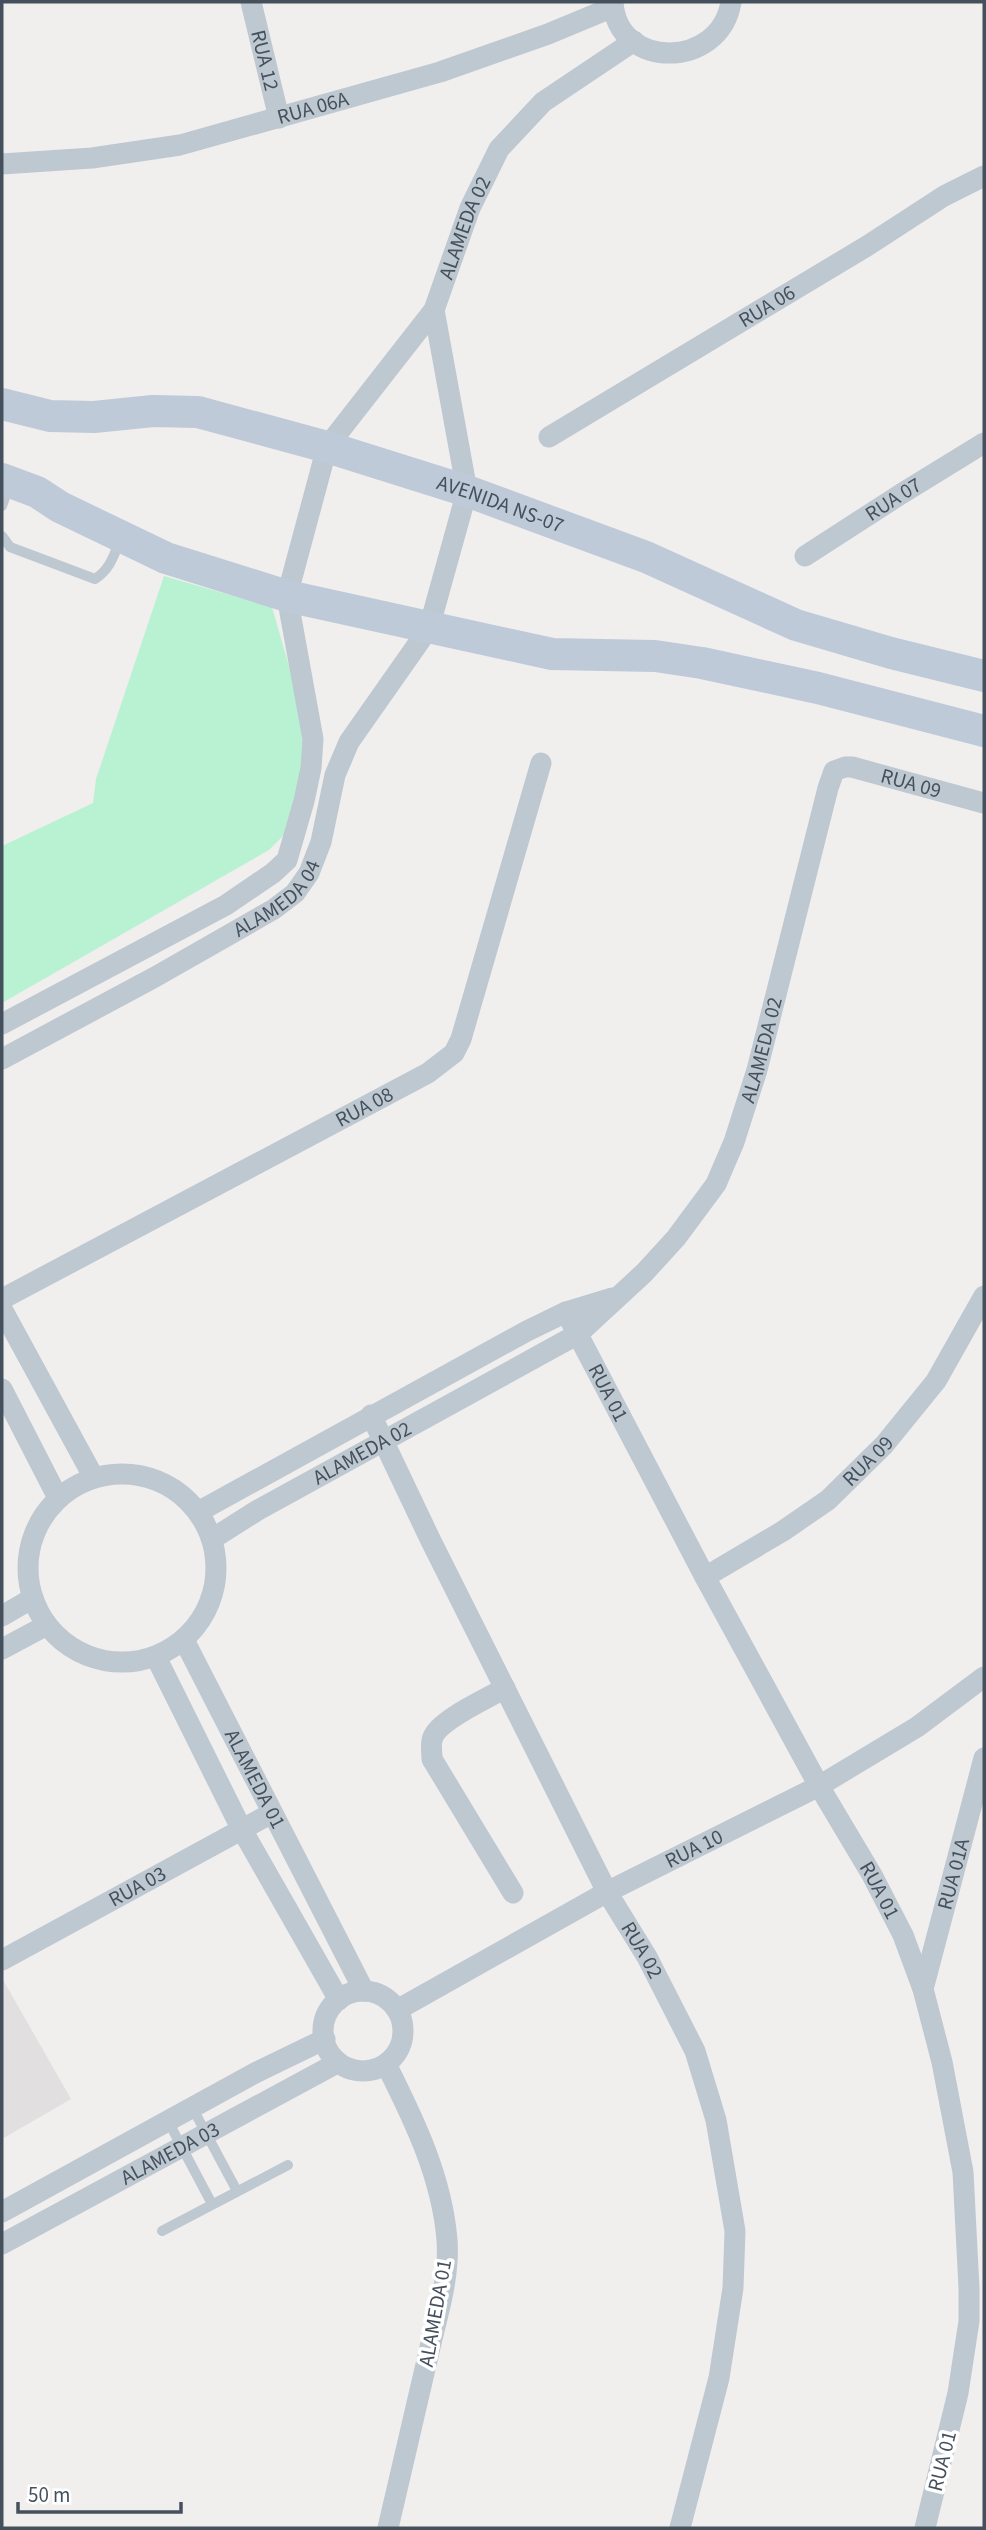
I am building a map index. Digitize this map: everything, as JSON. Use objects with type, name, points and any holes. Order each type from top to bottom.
[{"type":"street","name":"RUA 12","points":[[250,2],[279,118]]},
{"type":"street","points":[[613,4],[617,20],[634,41],[650,50],[669,54],[689,52],[706,44],[720,30],[729,13],[731,2]]},
{"type":"street","name":"RUA 06A","points":[[2,164],[92,158],[180,145],[440,72],[548,34],[613,4]]},
{"type":"street","name":"ALAMEDA 02","points":[[327,447],[434,310],[470,208],[499,149],[543,102],[634,41]]},
{"type":"street","name":"RUA 06","points":[[549,437],[867,246],[944,196],[984,176]]},
{"type":"street","points":[[434,310],[467,491]]},
{"type":"street","name":"AVENIDA NS-07","points":[[2,404],[50,416],[93,417],[153,411],[198,412],[327,447],[467,491],[646,557],[796,625],[891,653],[984,676]]},
{"type":"street","name":"RUA 07","points":[[804,556],[984,443]]},
{"type":"street","points":[[287,596],[327,447]]},
{"type":"street","points":[[5,488],[37,492],[60,507],[166,558],[287,596],[552,654],[655,656],[702,663],[818,688],[984,731]]},
{"type":"street","name":"ALAMEDA 04","points":[[2,1059],[274,909],[295,893],[309,873],[321,842],[335,775],[349,742],[429,628],[467,491]]},
{"type":"street","name":"ALAMEDA 04","points":[[2,1024],[226,905],[287,860],[307,790],[313,739],[287,596]]},
{"type":"street","name":"RUA 08","points":[[2,1298],[416,1079],[454,1052],[461,1039],[541,764]]},
{"type":"street","name":"RUA 09","points":[[839,768],[852,767],[984,803]]},
{"type":"street","name":"ALAMEDA 02","points":[[212,1539],[258,1510],[578,1334],[676,1238],[716,1184],[734,1142],[757,1070],[828,788],[834,771],[839,768]]},
{"type":"street","points":[[56,995],[72,1020]]},
{"type":"street","points":[[27,1010],[41,1037]]},
{"type":"street","name":"RUA 09","points":[[705,1577],[783,1531],[828,1500],[884,1445],[936,1381],[984,1296]]},
{"type":"street","name":"ALAMEDA 02","points":[[198,1511],[527,1331],[566,1312],[617,1297]]},
{"type":"street","points":[[2,1308],[93,1476]]},
{"type":"street","name":"RUA 01","points":[[566,1312],[705,1577],[819,1786],[872,1875],[903,1935],[923,1989],[942,2062],[963,2172],[970,2288],[969,2322],[958,2393],[925,2528]]},
{"type":"street","points":[[2,1389],[58,1498]]},
{"type":"street","name":"RUA 02","points":[[371,1415],[607,1892],[647,1956],[695,2051],[716,2120],[735,2231],[733,2288],[719,2378],[680,2528]]},
{"type":"street","points":[[142,1475],[169,1485],[198,1511],[212,1539],[216,1558],[214,1588],[203,1617],[184,1640],[156,1657],[126,1663],[96,1659],[68,1646],[47,1625],[33,1598],[28,1571],[31,1544],[42,1519],[58,1498],[93,1476],[142,1475]]},
{"type":"street","points":[[2,1616],[33,1598]]},
{"type":"street","points":[[2,1649],[47,1625]]},
{"type":"street","name":"ALAMEDA 01","points":[[184,1640],[364,1991]]},
{"type":"street","name":"ALAMEDA 01","points":[[156,1657],[241,1828],[339,2000]]},
{"type":"street","name":"RUA 10","points":[[397,2010],[607,1892],[819,1786],[917,1727],[984,1677]]},
{"type":"street","points":[[505,1688],[446,1722],[434,1734],[431,1742],[432,1759],[513,1893]]},
{"type":"street","name":"RUA 01A","points":[[923,1989],[984,1758]]},
{"type":"street","name":"RUA 03","points":[[2,1960],[272,1813]]},
{"type":"street","points":[[364,1991],[389,2000],[397,2010],[403,2033],[400,2045],[386,2064],[364,2071],[352,2070],[337,2063],[325,2039],[325,2021],[330,2009],[339,2000],[351,1993],[364,1991]]},
{"type":"street","name":"ALAMEDA 03","points":[[2,2212],[255,2073],[325,2039]]},
{"type":"street","name":"ALAMEDA 03","points":[[2,2244],[337,2063]]},
{"type":"street","name":"ALAMEDA 01","points":[[386,2064],[425,2148],[440,2197],[447,2242],[444,2284],[388,2528]]},
{"type":"lane","points":[[2,536],[10,547],[96,579],[105,573],[122,537]]},
{"type":"lane","points":[[192,2107],[237,2192]]},
{"type":"lane","points":[[168,2121],[212,2204]]},
{"type":"lane","points":[[162,2231],[288,2165]]},
{"type":"shaded area","points":[[2,1978],[71,2099],[2,2139]]},
{"type":"green space","points":[[164,576],[272,607],[311,751],[298,821],[269,850],[2,1003],[2,846],[93,803],[96,779]]}]
